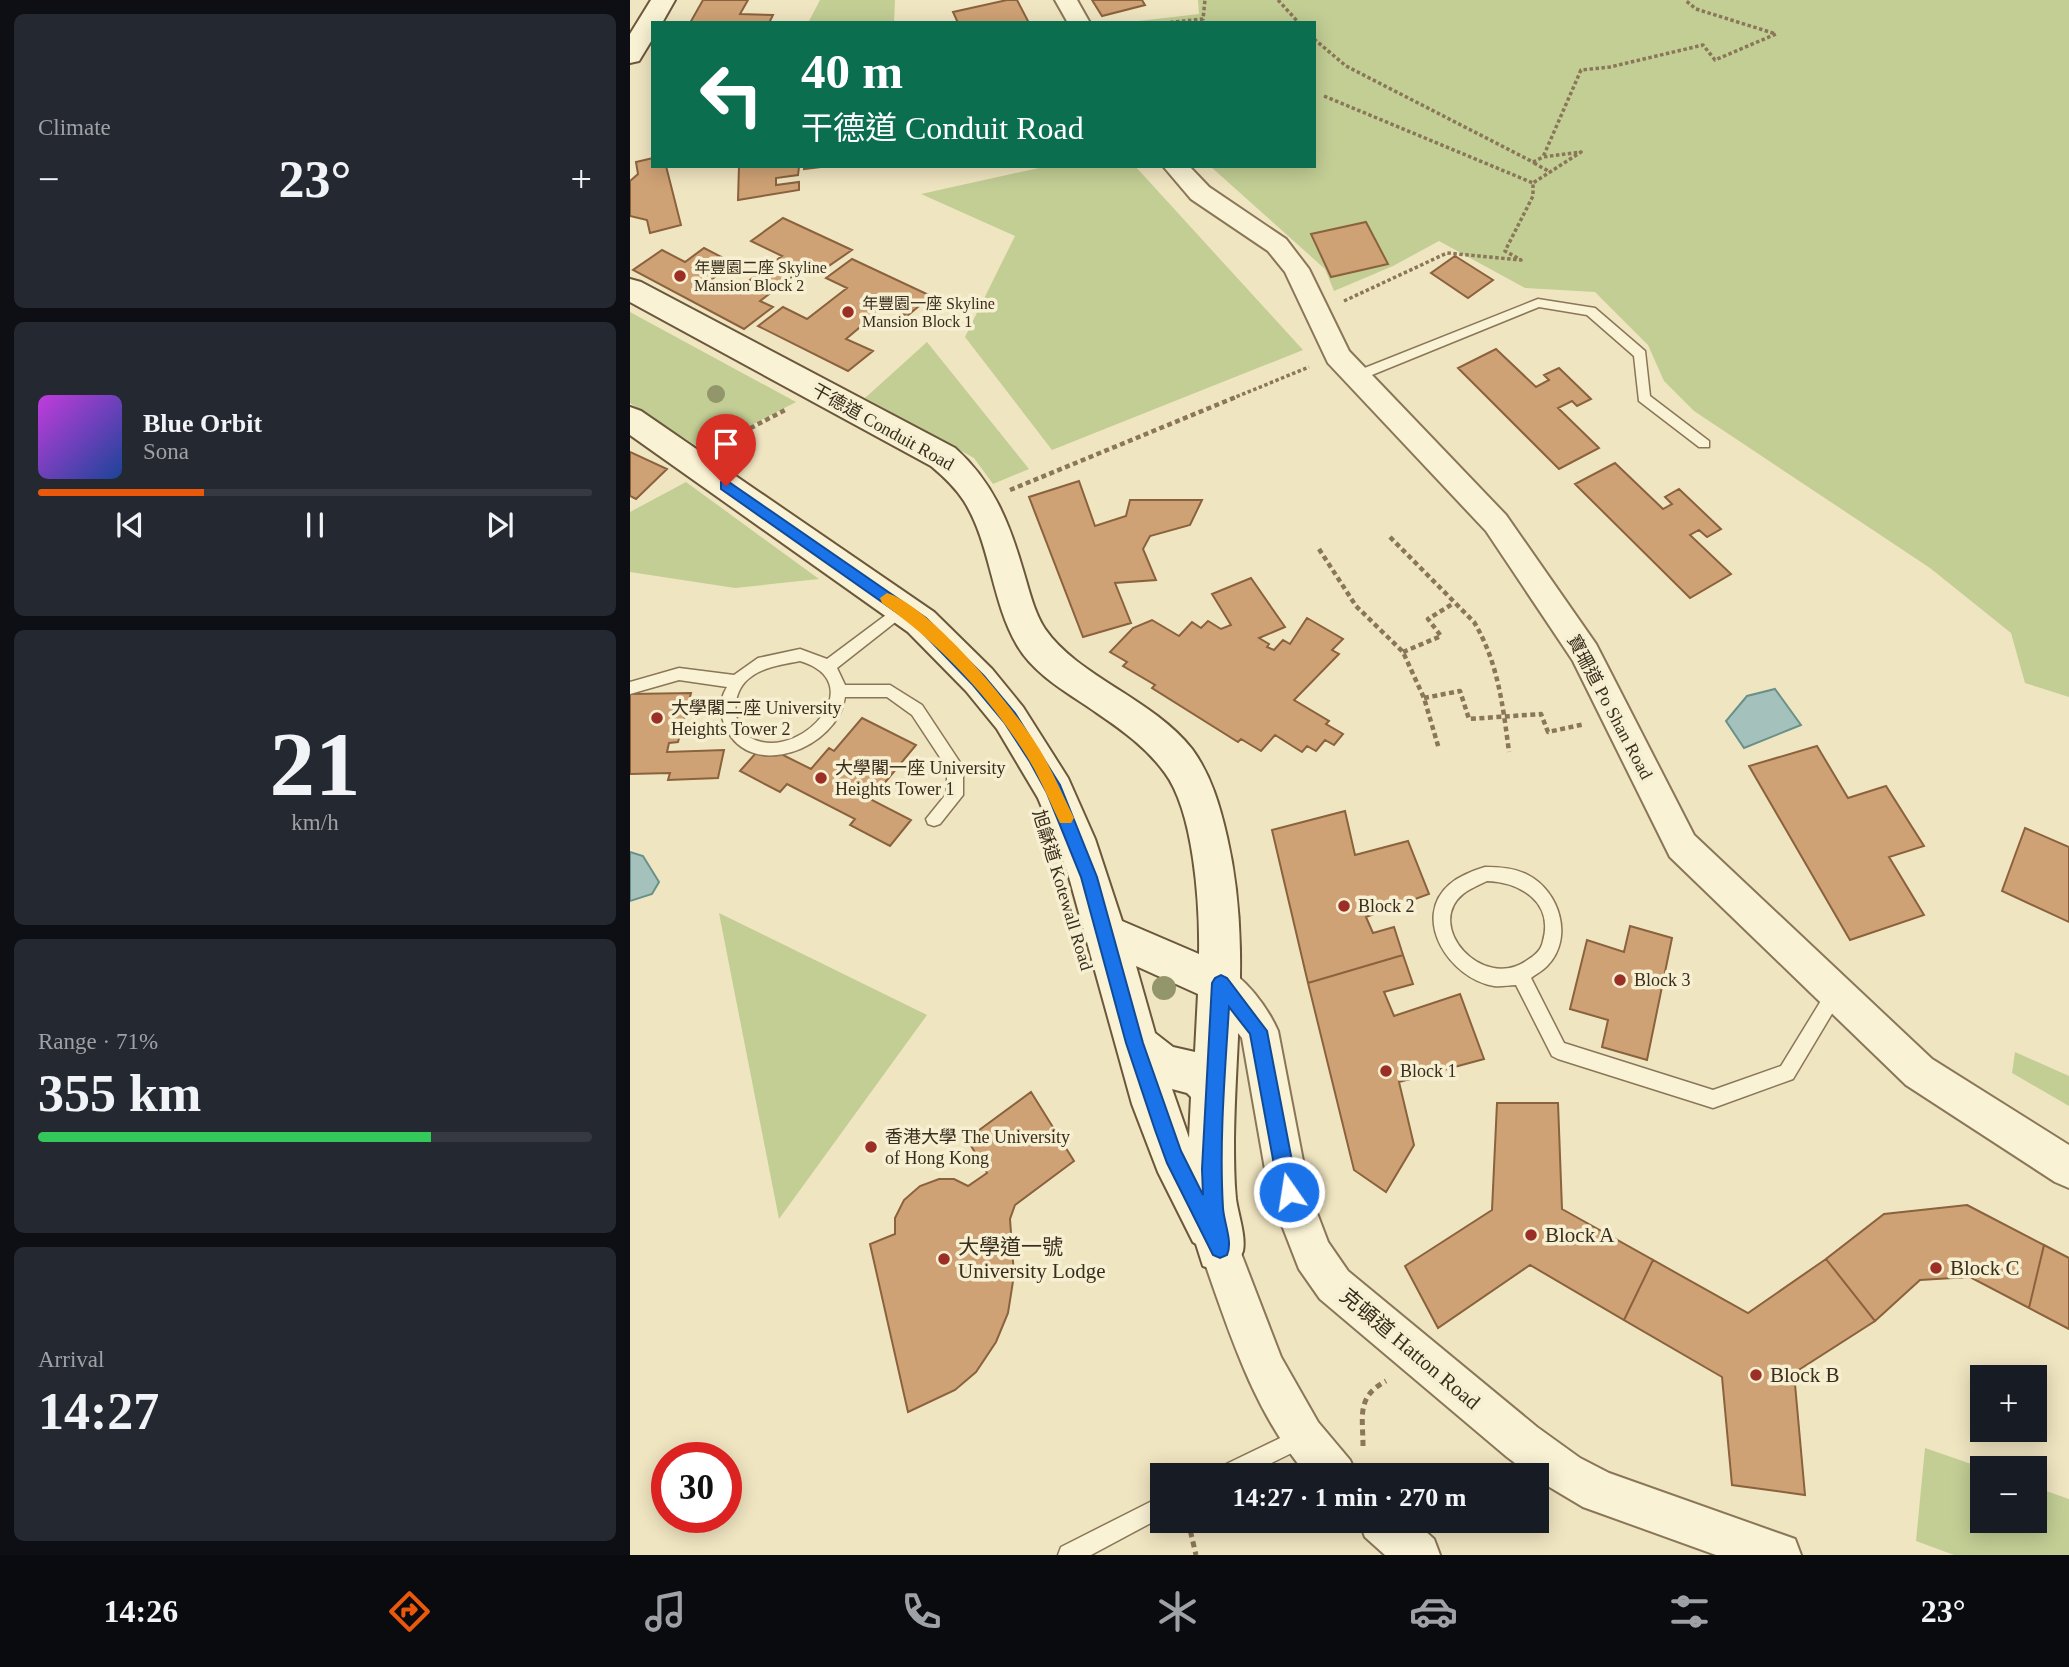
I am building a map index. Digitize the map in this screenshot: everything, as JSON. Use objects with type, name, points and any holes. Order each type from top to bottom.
[{"type":"street","points":[[630,55],[663,0]]},
{"type":"street","points":[[1066,0],[1078,21]]},
{"type":"street","name":"寶珊道 Po Shan Road","points":[[1177,168],[1200,192],[1277,245],[1296,269],[1338,356],[1496,523],[1585,653],[1682,846],[1919,1072],[2069,1168]]},
{"type":"street","name":"干德道 Conduit Road","points":[[630,289],[959,468],[983,499],[1023,618],[1034,640],[1060,667],[1159,739],[1189,778],[1210,843],[1221,914],[1221,983],[1211,1169],[1214,1219],[1220,1249]]},
{"type":"street","name":"旭龢道 Kotewall Road","points":[[630,419],[921,622],[979,680],[1010,718],[1054,790],[1075,839],[1089,877],[1135,1043],[1174,1156],[1220,1249],[1264,1369],[1303,1437],[1348,1463]]},
{"type":"street","points":[[1104,933],[1221,983]]},
{"type":"street","name":"克頓道 Hatton Road","points":[[1221,983],[1259,1031],[1289,1192],[1314,1255],[1334,1285],[1512,1433],[1565,1473],[1599,1491],[1779,1555]]},
{"type":"street","points":[[1135,1043],[1163,1065],[1200,1073],[1215,1092]]},
{"type":"street","points":[[1394,1533],[1418,1555]]},
{"type":"lane","points":[[1357,376],[1538,303],[1591,310],[1640,355],[1644,398],[1704,444]]},
{"type":"lane","points":[[828,667],[902,609]]},
{"type":"lane","points":[[800,655],[816,659],[828,667],[836,678],[839,691],[837,706],[817,733],[783,748],[765,748],[749,744],[736,736],[728,725],[725,711],[728,696],[737,682],[766,661],[800,655]]},
{"type":"lane","points":[[630,688],[679,674],[737,682]]},
{"type":"lane","points":[[839,691],[890,691],[917,710],[955,767],[955,795],[933,819]]},
{"type":"lane","points":[[1485,874],[1504,874],[1521,879],[1536,890],[1547,904],[1553,920],[1554,938],[1547,954],[1536,967],[1520,975],[1501,978],[1482,975],[1465,967],[1451,953],[1443,938],[1441,920],[1445,904],[1454,889],[1468,879],[1485,874]]},
{"type":"lane","points":[[1520,975],[1558,1050],[1713,1099],[1787,1073],[1836,992]]},
{"type":"lane","points":[[1250,1463],[1303,1437]]},
{"type":"lane","points":[[1069,1555],[1150,1512]]},
{"type":"path","points":[[1184,21],[1203,19],[1205,0]]},
{"type":"path","points":[[1278,0],[1296,21]]},
{"type":"path","points":[[1543,157],[1581,70],[1611,68],[1703,45],[1715,60],[1776,34],[1696,9],[1685,0]]},
{"type":"path","points":[[1316,41],[1346,66],[1550,172]]},
{"type":"path","points":[[1324,96],[1533,183]]},
{"type":"path","points":[[1533,162],[1543,157],[1581,152],[1533,183]]},
{"type":"path","points":[[1318,314],[1447,253],[1521,260],[1505,251],[1533,196],[1533,183]]},
{"type":"path","points":[[1006,491],[1316,364]]},
{"type":"path","points":[[682,455],[698,443],[708,450],[794,406]]},
{"type":"path","points":[[1390,537],[1474,622],[1484,637],[1497,677],[1509,752]]},
{"type":"path","points":[[1319,550],[1356,606],[1403,652],[1424,698],[1438,750]]},
{"type":"path","points":[[1403,652],[1441,636],[1428,619],[1454,603]]},
{"type":"path","points":[[1424,698],[1460,691],[1469,719],[1541,715],[1548,732],[1583,726],[1591,720]]},
{"type":"path","points":[[1348,1463],[1363,1402],[1371,1389],[1385,1381]]},
{"type":"path","points":[[1191,1533],[1196,1555]]},
{"type":"green space","points":[[820,0],[895,0],[894,21],[809,21]]},
{"type":"green space","points":[[1198,0],[2069,0],[2069,697],[2025,683],[2011,633],[1930,568],[1694,411],[1664,381],[1648,345],[1595,292],[1525,288],[1439,241],[1393,266],[1334,291],[1325,269],[1212,168],[1316,168],[1316,21],[1138,21],[1199,14]]},
{"type":"green space","points":[[1039,168],[1137,168],[1303,350],[1052,450],[965,337],[1015,236],[921,194]]},
{"type":"green space","points":[[630,312],[796,402],[703,450],[630,403]]},
{"type":"green space","points":[[927,342],[1029,469],[993,484],[974,458],[865,398]]},
{"type":"green space","points":[[686,482],[819,579],[735,588],[630,572],[630,512]]},
{"type":"green space","points":[[719,913],[927,1015],[779,1219]]},
{"type":"green space","points":[[2015,1052],[2069,1076],[2069,1106],[2012,1073]]},
{"type":"green space","points":[[1925,1448],[1970,1464],[1970,1533],[2047,1533],[2047,1491],[2069,1499],[2069,1555],[1954,1555],[1916,1541]]},
{"type":"water","points":[[1775,689],[1801,725],[1744,748],[1726,721],[1747,696]]},
{"type":"water","points":[[630,852],[643,856],[659,882],[652,894],[630,901]]},
{"type":"building","points":[[703,0],[748,0],[740,14],[773,15],[770,21],[691,21]]},
{"type":"building","points":[[1017,0],[1028,21],[957,21],[953,12]]},
{"type":"building","points":[[1092,0],[1142,0],[1145,5],[1102,16]]},
{"type":"building","points":[[651,158],[651,168],[667,168],[681,225],[650,233],[647,220],[630,216],[630,181],[638,174],[636,162]]},
{"type":"building","points":[[739,168],[799,168],[798,175],[776,178],[776,185],[799,182],[799,190],[738,200]]},
{"type":"building","name":"年豐園二座 Skyline Mansion Block 2","points":[[783,218],[852,250],[820,272],[806,266],[760,301],[773,307],[744,329],[633,270],[662,250],[685,262],[704,248],[733,263],[711,280],[734,292],[782,256],[751,241]]},
{"type":"building","points":[[1366,222],[1388,264],[1331,277],[1311,234]]},
{"type":"building","points":[[1455,256],[1493,280],[1468,298],[1431,273]]},
{"type":"building","name":"年豐園一座 Skyline Mansion Block 1","points":[[852,259],[931,296],[907,316],[885,306],[846,339],[873,351],[848,371],[758,326],[783,307],[807,319],[847,288],[826,278]]},
{"type":"building","points":[[1496,349],[1536,387],[1549,380],[1544,375],[1559,368],[1591,399],[1577,406],[1572,401],[1558,408],[1599,448],[1559,469],[1458,368]]},
{"type":"building","points":[[630,452],[667,469],[636,499],[630,496]]},
{"type":"building","points":[[1615,463],[1663,509],[1672,504],[1665,497],[1679,489],[1721,529],[1707,537],[1699,530],[1690,535],[1731,574],[1690,598],[1575,484]]},
{"type":"building","points":[[1079,481],[1095,526],[1126,516],[1130,500],[1202,500],[1190,525],[1150,536],[1143,549],[1156,580],[1115,583],[1131,623],[1083,637],[1029,497]]},
{"type":"building","points":[[1251,578],[1285,627],[1259,638],[1269,644],[1267,647],[1274,650],[1283,640],[1290,644],[1307,618],[1343,639],[1332,650],[1339,654],[1294,700],[1329,721],[1326,724],[1343,734],[1334,745],[1325,740],[1316,751],[1307,746],[1302,752],[1275,735],[1261,751],[1241,739],[1238,742],[1152,688],[1155,685],[1123,666],[1127,662],[1110,652],[1133,628],[1152,620],[1179,636],[1192,622],[1201,628],[1208,621],[1221,629],[1231,625],[1212,594]]},
{"type":"building","name":"大學閣二座 University Heights Tower 2","points":[[691,693],[678,742],[669,743],[667,752],[724,750],[718,778],[668,780],[670,773],[630,774],[630,694]]},
{"type":"building","name":"大學閣一座 University Heights Tower 1","points":[[862,718],[916,745],[878,791],[871,788],[864,796],[911,820],[890,846],[850,825],[855,819],[787,784],[780,792],[740,771],[763,745],[811,769],[829,748],[834,751]]},
{"type":"building","points":[[1817,746],[1848,798],[1886,786],[1924,846],[1889,857],[1924,915],[1850,940],[1749,766]]},
{"type":"building","name":"Block 2","points":[[1345,811],[1355,855],[1408,841],[1429,894],[1366,917],[1373,933],[1394,927],[1403,955],[1308,983],[1272,830]]},
{"type":"building","points":[[2025,828],[2069,847],[2069,922],[2002,891]]},
{"type":"building","name":"Block 3","points":[[1630,926],[1672,938],[1647,1060],[1602,1047],[1608,1020],[1570,1009],[1587,940],[1624,952]]},
{"type":"building","name":"Block 1","points":[[1403,955],[1413,984],[1384,992],[1394,1016],[1460,994],[1484,1059],[1399,1082],[1414,1145],[1386,1192],[1354,1170],[1308,983]]},
{"type":"building","name":"大學道一號 University Lodge","points":[[1031,1092],[1074,1161],[1015,1205],[1010,1219],[1014,1275],[1008,1313],[996,1342],[976,1372],[955,1390],[908,1412],[870,1244],[895,1234],[895,1218],[904,1200],[920,1186],[939,1179],[954,1179],[968,1186],[987,1173],[967,1139]]},
{"type":"building","name":"Block A","points":[[1497,1103],[1558,1103],[1562,1209],[1653,1260],[1624,1320],[1530,1265],[1438,1328],[1405,1266],[1492,1210]]},
{"type":"building","name":"Block C","points":[[1967,1205],[2044,1245],[2029,1308],[1970,1277],[1920,1280],[1875,1321],[1826,1259],[1884,1214]]},
{"type":"building","points":[[2044,1245],[2069,1258],[2069,1329],[2029,1308]]},
{"type":"building","name":"Block B","points":[[1826,1259],[1875,1321],[1794,1373],[1805,1495],[1732,1485],[1722,1377],[1624,1320],[1653,1260],[1748,1313]]},
{"type":"slow traffic","points":[[887,598],[921,622],[950,649],[1010,718],[1036,757],[1066,818]]},
{"type":"place","name":"年豐園二座 Skyline Mansion Block 2","points":[[680,276]]},
{"type":"place","name":"年豐園一座 Skyline Mansion Block 1","points":[[848,312]]},
{"type":"place","name":"大學閣二座 University Heights Tower 2","points":[[657,718]]},
{"type":"place","name":"大學閣一座 University Heights Tower 1","points":[[821,778]]},
{"type":"place","name":"Block 2","points":[[1344,906]]},
{"type":"place","name":"Block 3","points":[[1620,980]]},
{"type":"place","name":"Block 1","points":[[1386,1071]]},
{"type":"place","name":"香港大學 The University of Hong Kong","points":[[871,1147]]},
{"type":"place","name":"Block A","points":[[1531,1235]]},
{"type":"place","name":"大學道一號 University Lodge","points":[[944,1259]]},
{"type":"place","name":"Block C","points":[[1936,1268]]},
{"type":"place","name":"Block B","points":[[1756,1375]]},
{"type":"route","points":[[726,486],[921,622],[979,680],[1010,718],[1036,757],[1054,790],[1089,877],[1154,1104],[1174,1156],[1220,1249],[1214,1219],[1211,1169],[1221,983],[1259,1031],[1277,1140],[1289,1192]]}]
